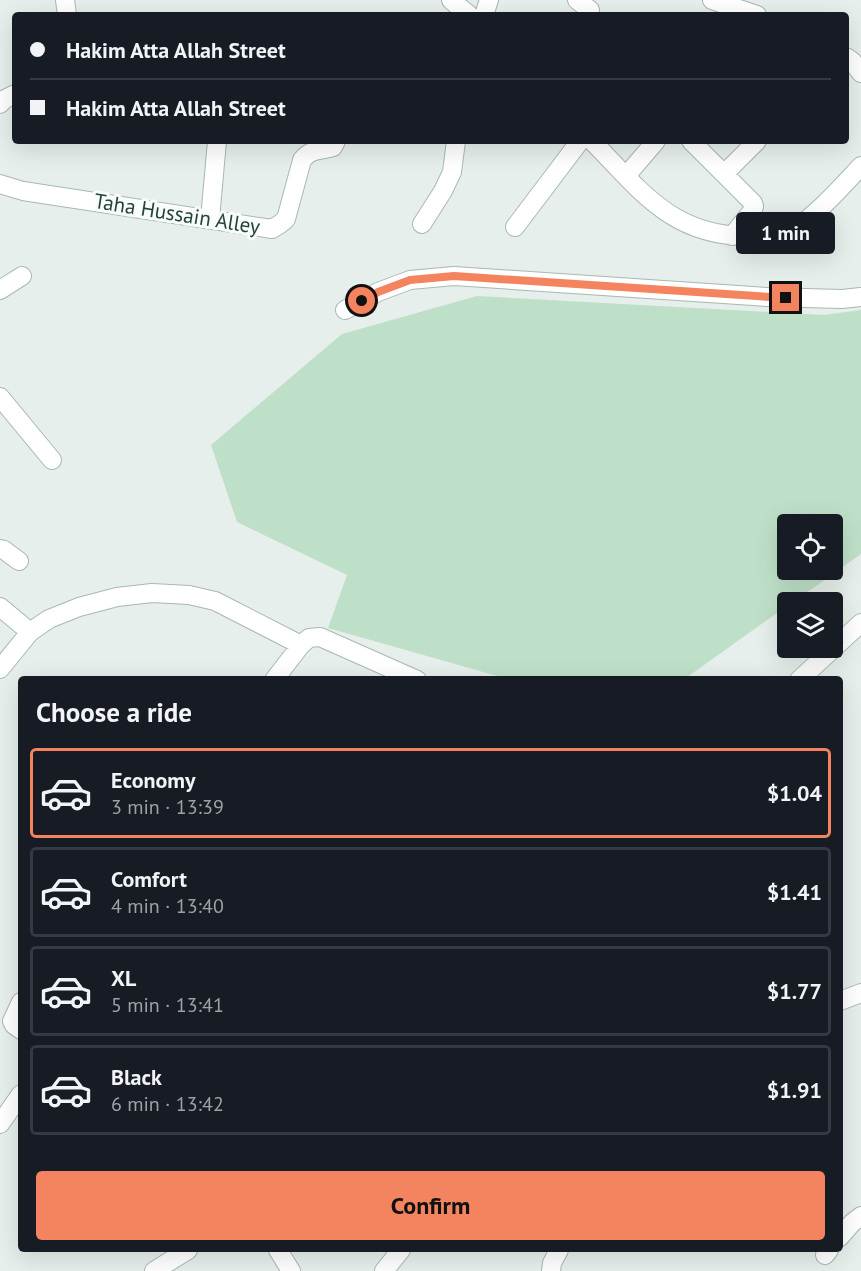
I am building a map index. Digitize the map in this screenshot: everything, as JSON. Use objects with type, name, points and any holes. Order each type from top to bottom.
[{"type":"street","points":[[451,0],[465,12]]},
{"type":"street","points":[[712,0],[746,12]]},
{"type":"street","points":[[849,59],[861,73]]},
{"type":"street","points":[[210,219],[217,144]]},
{"type":"street","name":"Taha Hussain Alley","points":[[0,184],[23,190],[272,229],[286,219],[302,160],[306,155],[318,149],[333,147],[334,144]]},
{"type":"street","points":[[422,224],[452,172],[456,144]]},
{"type":"street","points":[[515,227],[578,144]]},
{"type":"street","points":[[595,144],[652,202],[672,216],[691,226],[732,236],[757,236],[806,221],[855,172]]},
{"type":"street","points":[[626,176],[653,144]]},
{"type":"street","points":[[694,144],[753,203],[753,210],[732,236]]},
{"type":"street","points":[[724,174],[754,144]]},
{"type":"street","points":[[855,172],[861,193]]},
{"type":"street","points":[[0,290],[22,276]]},
{"type":"street","points":[[345,310],[378,292],[410,280],[454,276],[767,297],[842,299],[861,297]]},
{"type":"street","points":[[0,397],[52,460]]},
{"type":"street","points":[[0,549],[19,561]]},
{"type":"street","points":[[0,669],[30,632],[49,619],[78,607],[117,597],[152,593],[189,595],[215,601],[301,645]]},
{"type":"street","points":[[0,607],[30,632]]},
{"type":"street","points":[[803,676],[861,622]]},
{"type":"street","points":[[277,676],[301,645],[309,638],[320,637],[408,676]]},
{"type":"street","points":[[18,1008],[12,1021],[18,1028]]},
{"type":"street","points":[[0,1124],[12,1098]]},
{"type":"street","points":[[843,1234],[861,1216]]},
{"type":"street","points":[[154,1271],[185,1252]]},
{"type":"street","points":[[384,1271],[399,1252]]},
{"type":"street","points":[[551,1271],[558,1252]]},
{"type":"green space","points":[[477,296],[824,315],[861,310],[861,554],[843,567],[843,514],[777,514],[777,580],[824,580],[807,592],[777,592],[777,613],[689,676],[497,676],[328,628],[347,575],[237,522],[211,445],[342,334]]},
{"type":"route","points":[[362,301],[378,292],[410,280],[454,276],[786,298]]}]
